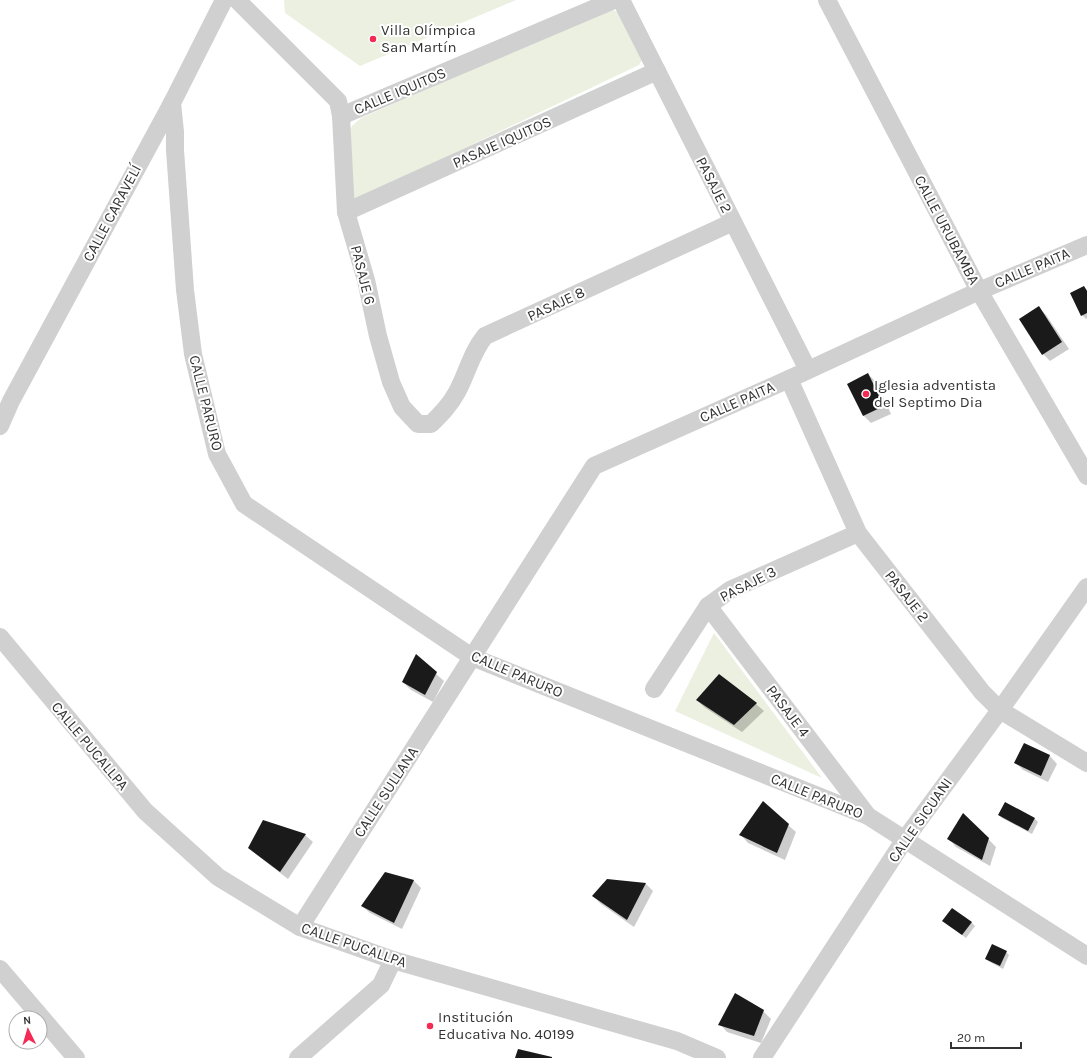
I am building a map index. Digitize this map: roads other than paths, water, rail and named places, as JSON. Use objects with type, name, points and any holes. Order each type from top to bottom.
[{"type":"street","name":"CALLE CARAVELÍ","points":[[0,426],[11,401],[172,103],[224,0]]},
{"type":"street","name":"PASAJE 6","points":[[237,0],[338,101],[341,116],[346,212],[366,280],[378,336],[391,382],[402,408],[418,424]]},
{"type":"street","name":"CALLE IQUITOS","points":[[341,116],[614,0]]},
{"type":"street","name":"PASAJE 2","points":[[621,0],[808,370]]},
{"type":"street","name":"CALLE URUBAMBA","points":[[827,0],[979,291],[1087,476]]},
{"type":"street","name":"PASAJE IQUITOS","points":[[346,212],[657,71]]},
{"type":"street","name":"CALLE PARURO","points":[[172,103],[186,290],[193,354],[217,454],[244,504],[472,657],[868,816],[1087,956]]},
{"type":"street","name":"PASAJE 8","points":[[418,424],[431,424],[446,410],[457,393],[478,346],[485,336],[733,222]]},
{"type":"street","name":"CALLE PAITA","points":[[472,657],[594,466],[789,379],[979,291],[1087,245]]},
{"type":"street","name":"PASAJE 2","points":[[789,379],[858,533],[982,692],[1000,710],[1087,763]]},
{"type":"street","name":"PASAJE 3","points":[[654,690],[708,606],[730,590],[858,533]]},
{"type":"street","name":"CALLE SICUANI","points":[[762,1058],[905,839],[1000,710],[1087,587]]},
{"type":"street","name":"PASAJE 4","points":[[708,606],[868,816]]},
{"type":"street","name":"CALLE PUCALLPA","points":[[0,637],[145,811],[218,877],[300,927],[393,960],[677,1042],[717,1058]]},
{"type":"street","name":"CALLE SULLANA","points":[[300,927],[472,657]]},
{"type":"street","points":[[298,1058],[381,985],[393,960]]},
{"type":"street","points":[[0,969],[76,1058]]},
{"type":"place","name":"Villa Olímpica San Martín","points":[[373,39]]},
{"type":"place","name":"Iglesia adventista del Septimo Dia","points":[[866,394]]},
{"type":"place","name":"Institución Educativa No. 40199","points":[[430,1026]]}]
